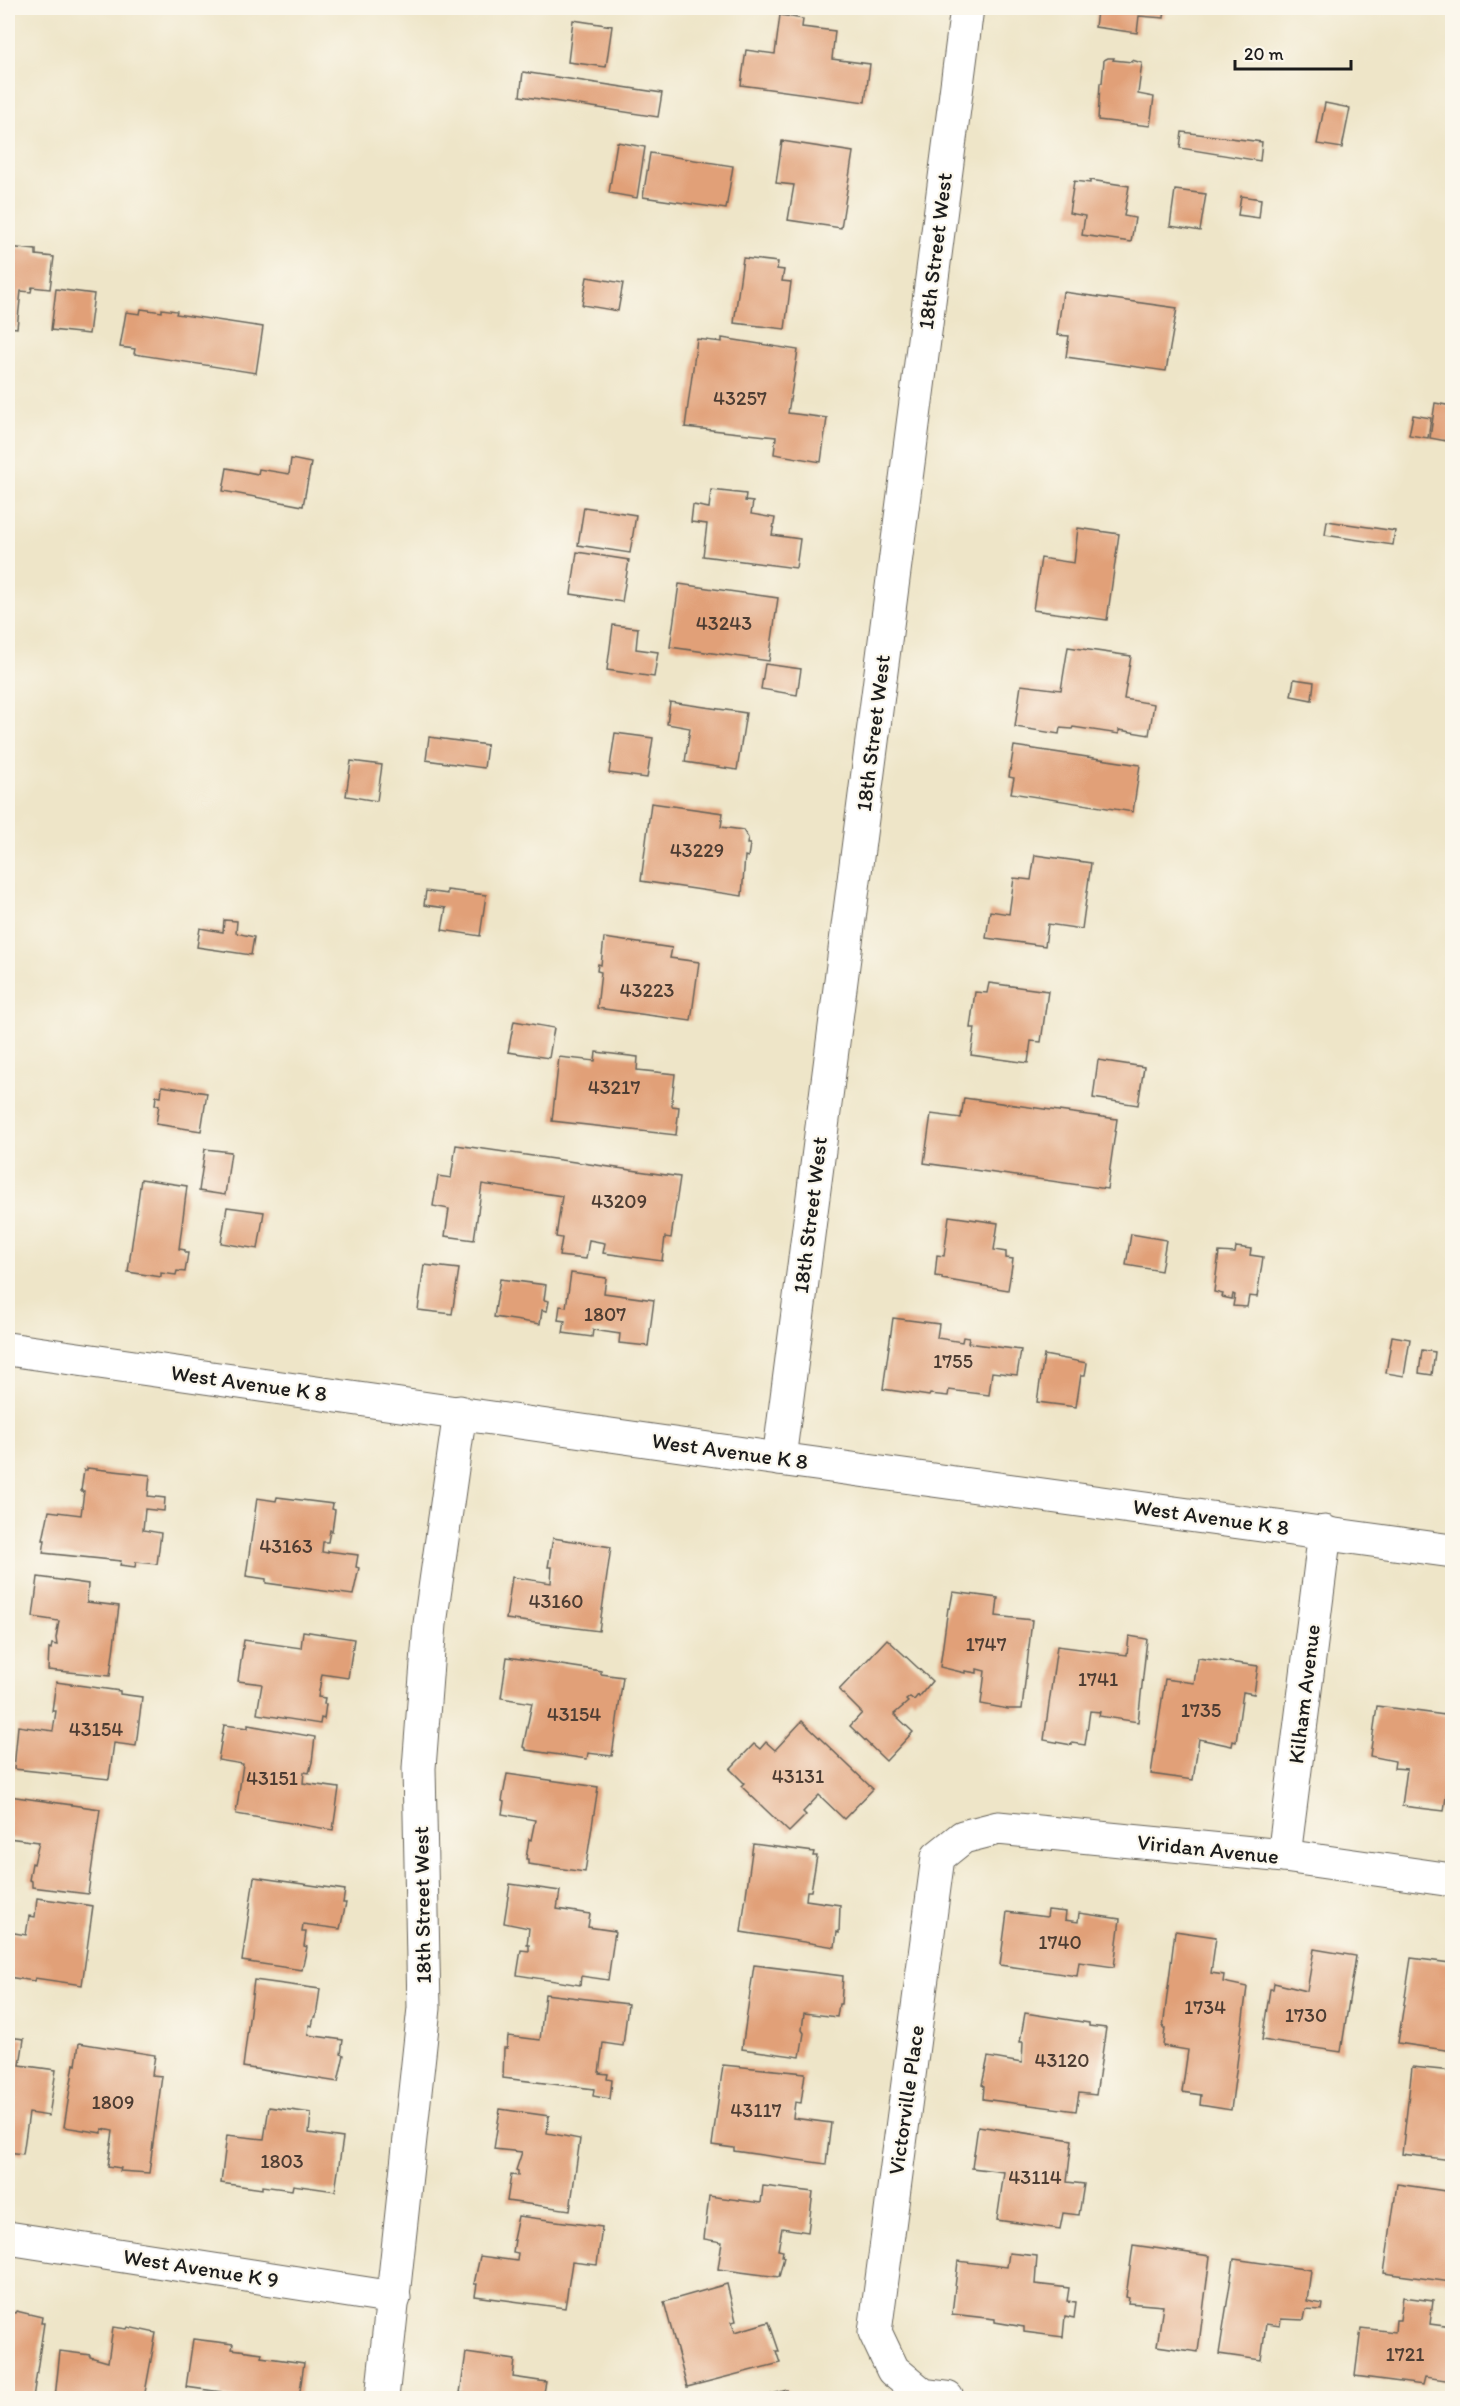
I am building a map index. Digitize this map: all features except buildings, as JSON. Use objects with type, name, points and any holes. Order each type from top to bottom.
[{"type":"street","name":"18th Street West","points":[[778,1459],[967,8]]},
{"type":"street","name":"West Avenue K 8","points":[[8,1349],[778,1459],[1452,1551]]},
{"type":"street","name":"18th Street West","points":[[382,2398],[424,2008],[419,1768],[430,1624],[460,1412]]},
{"type":"street","name":"Kilham Avenue","points":[[1284,1856],[1325,1532]]},
{"type":"street","name":"Viridan Avenue","points":[[963,1837],[998,1828],[1284,1856],[1452,1880]]},
{"type":"street","name":"Victorville Place","points":[[948,2398],[923,2395],[893,2370],[875,2332],[938,1857],[963,1837]]},
{"type":"street","name":"West Avenue K 9","points":[[8,2238],[394,2298]]}]
